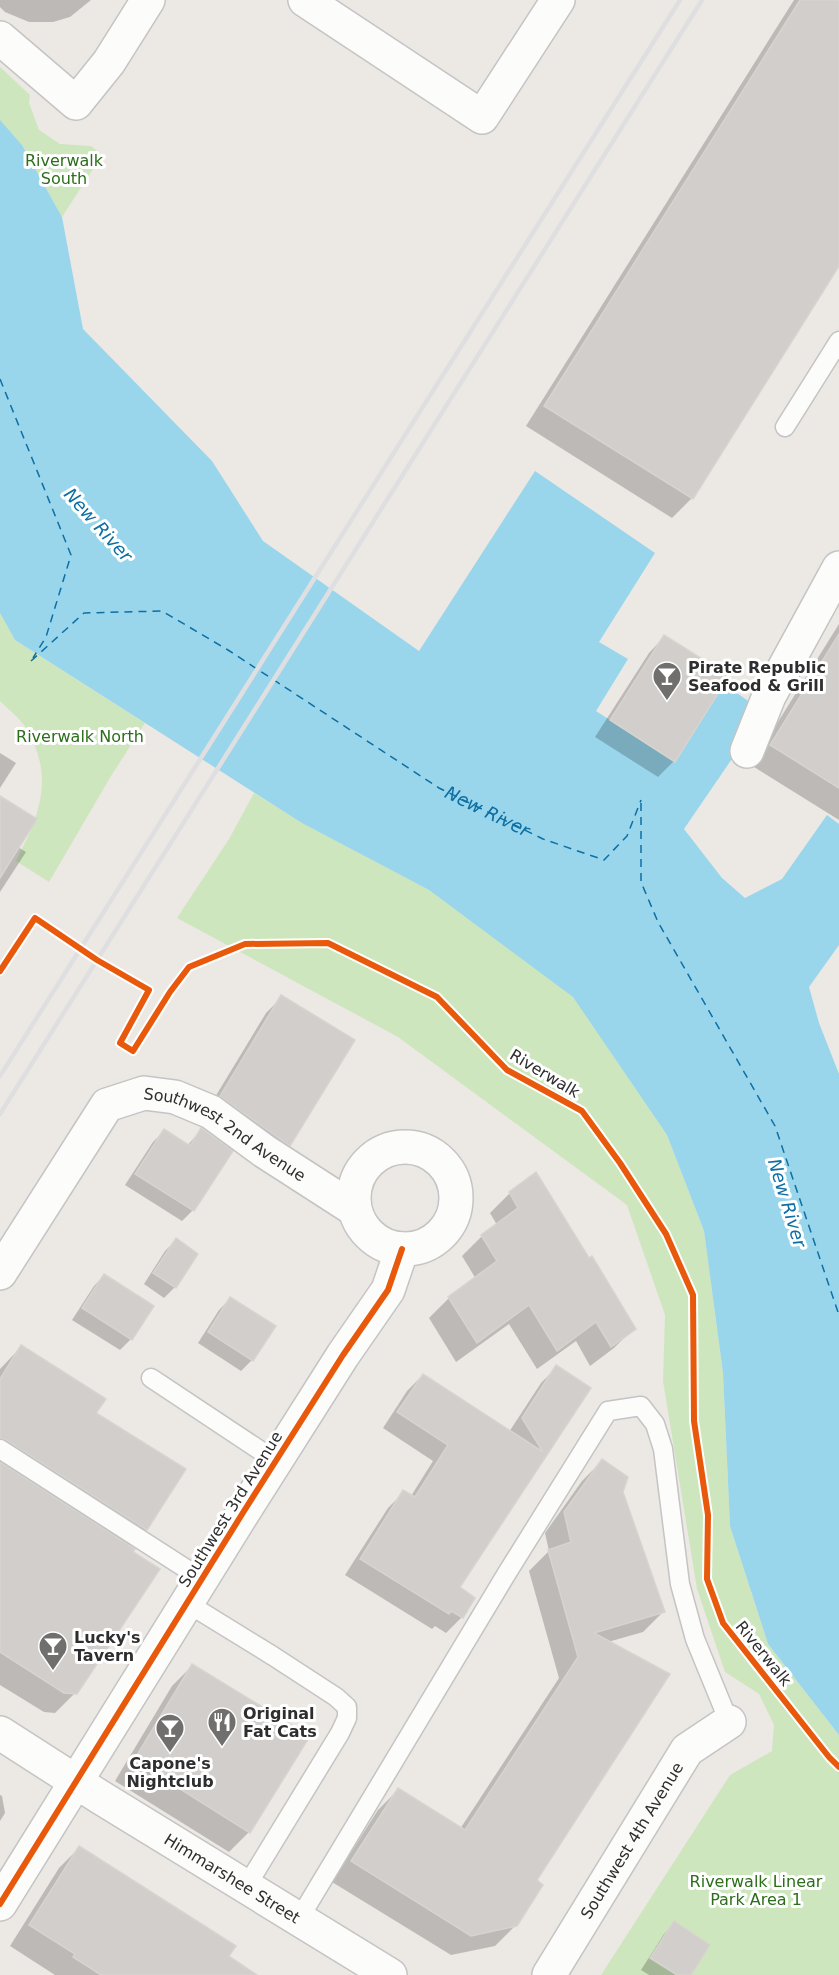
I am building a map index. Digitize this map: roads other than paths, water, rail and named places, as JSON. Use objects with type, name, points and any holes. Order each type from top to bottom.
[{"type":"street","points":[[0,38],[76,103],[109,62],[148,0]]},
{"type":"street","points":[[305,0],[482,117],[558,0]]},
{"type":"street","points":[[747,752],[769,696],[839,568]]},
{"type":"street","name":"Southwest 2nd Avenue","points":[[0,1273],[107,1105],[144,1093],[175,1097],[211,1112],[264,1151],[354,1209]]},
{"type":"street","points":[[398,1146],[415,1147],[432,1153],[445,1164],[453,1179],[457,1197],[454,1213],[447,1229],[434,1241],[418,1248],[402,1249],[385,1246],[371,1237],[360,1224],[354,1209],[353,1191],[358,1175],[368,1161],[382,1151],[398,1146]]},
{"type":"street","name":"Southwest 3rd Avenue","points":[[0,1904],[276,1461],[343,1355],[388,1290],[402,1249]]},
{"type":"street","name":"Southwest 4th Avenue","points":[[549,1975],[687,1750],[729,1722]]},
{"type":"street","name":"Himmarshee Street","points":[[0,1733],[76,1783],[390,1975]]},
{"type":"lane","points":[[785,427],[839,341]]},
{"type":"lane","points":[[151,1378],[276,1461]]},
{"type":"lane","points":[[299,1919],[544,1512],[608,1411],[641,1406],[654,1424],[663,1449],[680,1584],[695,1639],[729,1722]]},
{"type":"lane","points":[[0,1449],[195,1591],[273,1656],[336,1697],[347,1707],[347,1718],[340,1733],[246,1887]]},
{"type":"water","name":"New River","points":[[0,120],[22,145],[62,217],[83,329],[212,461],[263,541],[419,651],[535,471],[655,553],[599,642],[628,659],[596,711],[675,762],[724,684],[764,712],[684,829],[722,878],[745,898],[782,879],[827,815],[839,824],[839,945],[809,987],[819,1023],[839,1074],[839,1735],[768,1644],[730,1526],[723,1373],[704,1231],[667,1135],[573,997],[429,890],[302,823],[15,640],[0,613]]},
{"type":"railway","points":[[0,1076],[680,0]]},
{"type":"railway","points":[[0,1114],[702,0]]},
{"type":"place","name":"Pirate Republic Seafood & Grill","points":[[667,702]]},
{"type":"place","name":"Lucky's Tavern","points":[[53,1672]]},
{"type":"place","name":"Original Fat Cats","points":[[222,1748]]},
{"type":"place","name":"Capone's Nightclub","points":[[170,1754]]},
{"type":"park label","name":"Riverwalk South","points":[[64,169]]},
{"type":"park label","name":"Riverwalk North","points":[[80,736]]},
{"type":"park label","name":"Riverwalk Linear Park Area 1","points":[[756,1890]]}]
